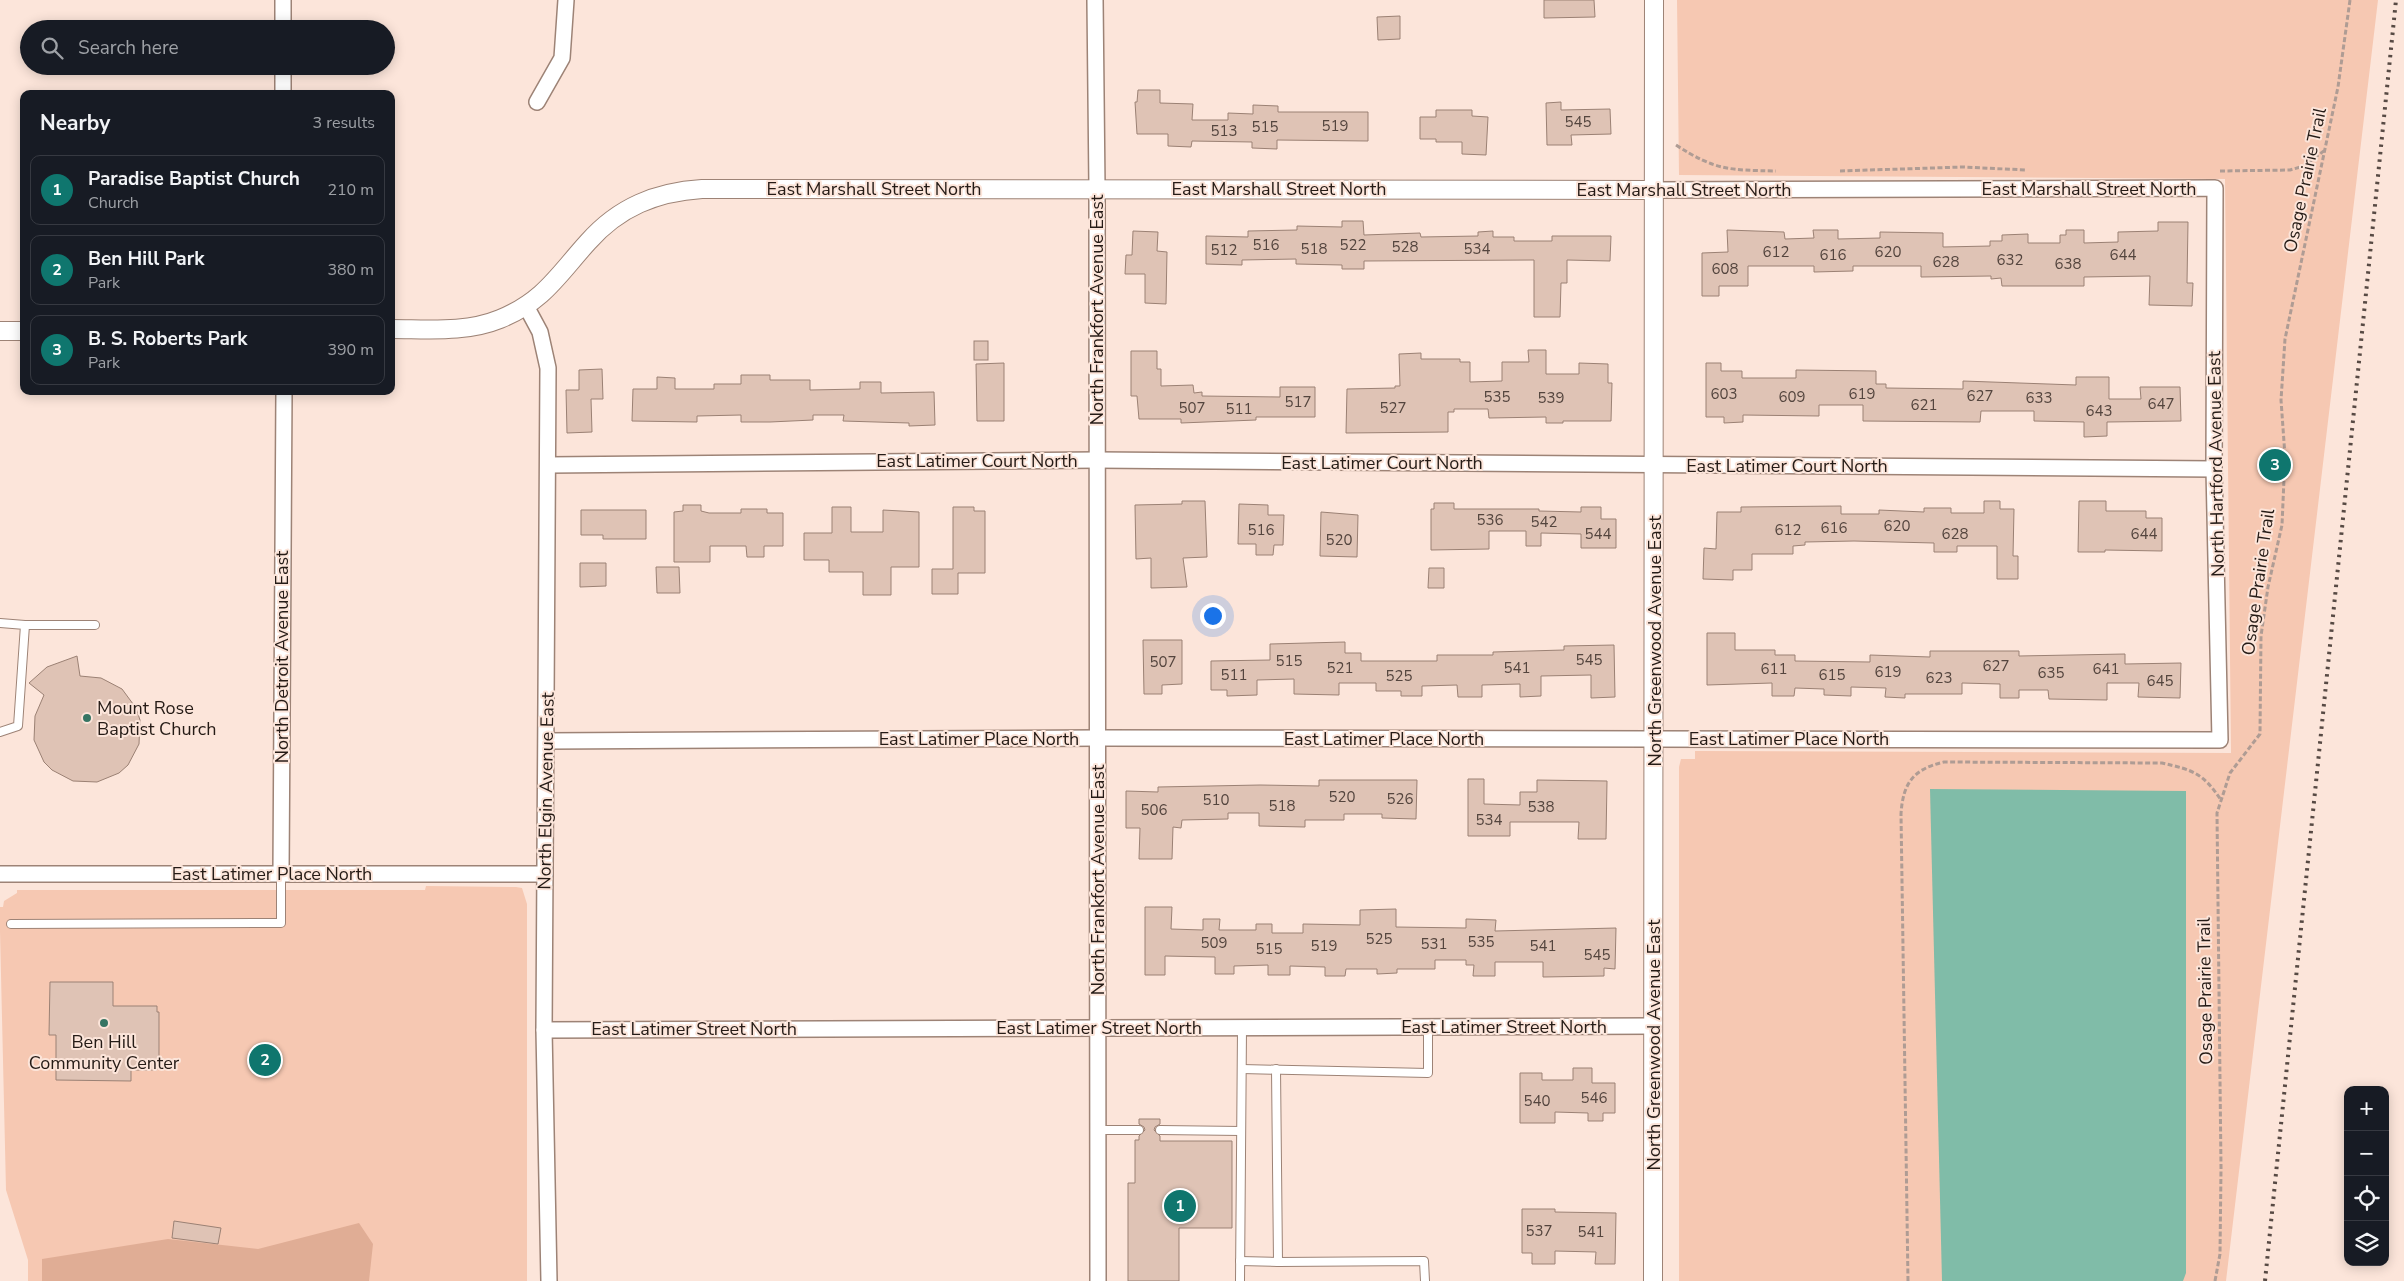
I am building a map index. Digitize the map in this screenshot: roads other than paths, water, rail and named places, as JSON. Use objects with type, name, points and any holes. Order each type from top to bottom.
[{"type":"street","points":[[283,0],[283,20]]},
{"type":"street","points":[[536,102],[562,58],[566,0]]},
{"type":"street","name":"North Frankfort Avenue East","points":[[1095,0],[1097,188],[1098,1281]]},
{"type":"street","name":"North Greenwood Avenue East","points":[[1654,0],[1654,1281]]},
{"type":"street","points":[[283,75],[283,90]]},
{"type":"street","name":"East Marshall Street North","points":[[395,329],[464,328],[493,321],[526,306],[546,291],[606,224],[637,205],[675,191],[702,189],[1097,188],[1654,190],[2215,188]]},
{"type":"street","name":"North Hartford Avenue East","points":[[2215,188],[2214,469],[2220,740]]},
{"type":"street","name":"North Elgin Avenue East","points":[[526,306],[540,332],[548,368],[549,465],[544,1030],[549,1281]]},
{"type":"street","points":[[0,331],[20,331]]},
{"type":"street","name":"North Detroit Avenue East","points":[[281,874],[284,395]]},
{"type":"street","name":"East Latimer Court North","points":[[549,465],[1097,460],[2214,469]]},
{"type":"street","name":"East Latimer Place North","points":[[547,741],[1098,738],[2220,740]]},
{"type":"street","name":"East Latimer Place North","points":[[0,874],[545,874]]},
{"type":"street","name":"East Latimer Street North","points":[[544,1030],[1098,1026],[1242,1029],[1654,1026]]},
{"type":"lane","points":[[0,623],[25,626],[94,625]]},
{"type":"lane","points":[[0,732],[18,726],[25,626]]},
{"type":"lane","name":"North Detroit Avenue East","points":[[11,924],[281,923],[281,874]]},
{"type":"lane","points":[[1242,1068],[1428,1072],[1428,1028]]},
{"type":"lane","points":[[1240,1281],[1242,1029]]},
{"type":"lane","points":[[1276,1069],[1278,1262]]},
{"type":"lane","points":[[1097,1130],[1139,1130]]},
{"type":"lane","points":[[1160,1130],[1241,1130]]},
{"type":"lane","points":[[1240,1261],[1424,1261],[1425,1281]]},
{"type":"water","points":[[1930,789],[2186,791],[2186,1273],[2183,1281],[1942,1281]]},
{"type":"railway","points":[[2265,1281],[2396,0]]},
{"type":"place","name":"B. S. Roberts Park","points":[[2275,465]]},
{"type":"place","name":"Mount Rose Baptist Church","points":[[87,718]]},
{"type":"place","name":"Ben Hill Community Center","points":[[104,1023]]},
{"type":"place","name":"Ben Hill Park","points":[[265,1060]]},
{"type":"place","name":"Paradise Baptist Church","points":[[1180,1206]]}]
